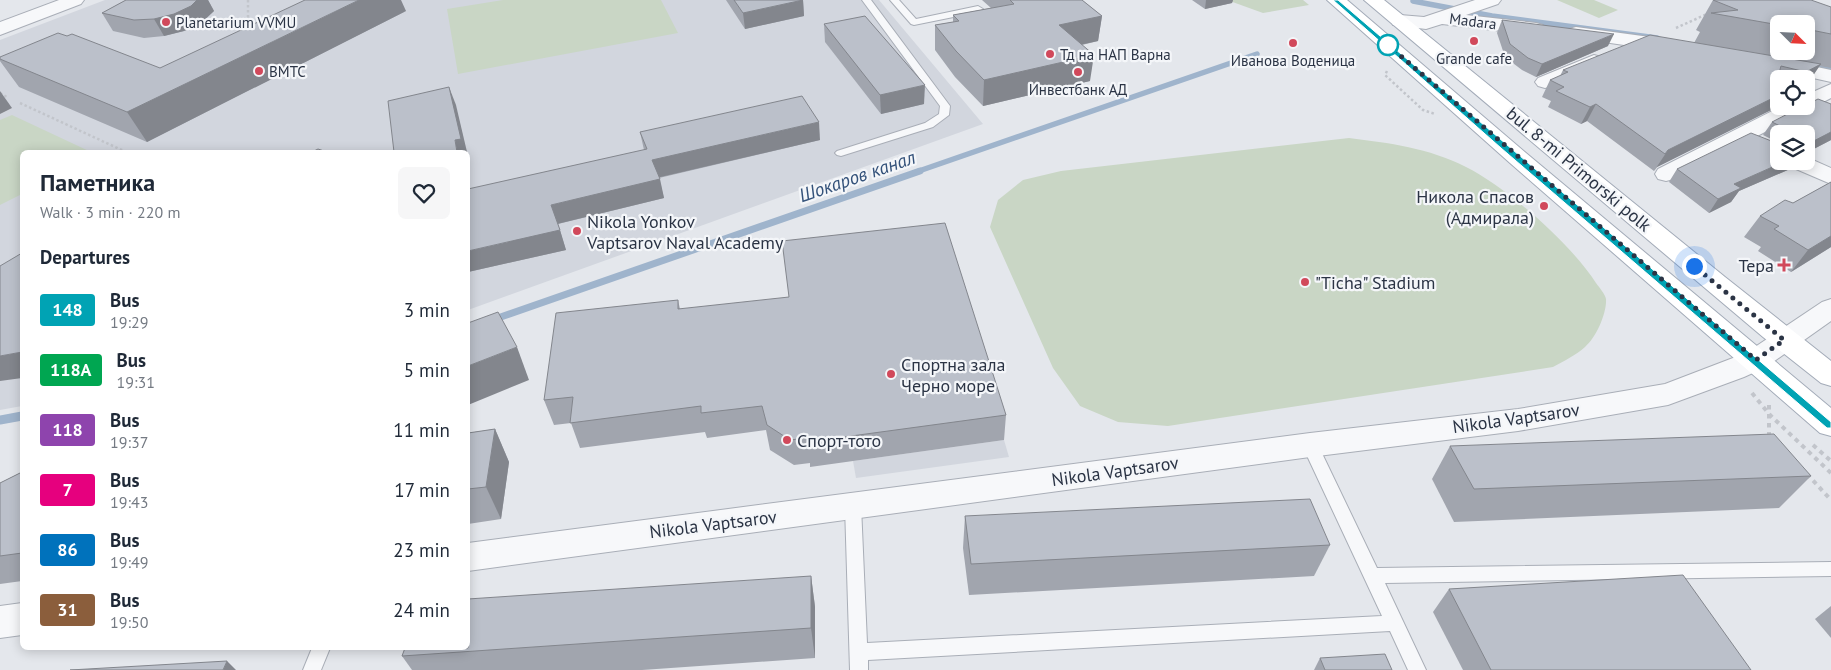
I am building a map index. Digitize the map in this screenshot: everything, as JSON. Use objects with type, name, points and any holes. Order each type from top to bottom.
[{"type":"main road","points":[[1341,4],[1364,0]]},
{"type":"main road","name":"bul. 8-mi Primorski polk","points":[[1373,0],[1535,130],[1716,284],[1831,376]]},
{"type":"main road","points":[[1341,4],[1400,21]]},
{"type":"main road","name":"bul. 8-mi Primorski polk","points":[[1341,4],[1745,365],[1831,425]]},
{"type":"street","points":[[1,28],[75,0]]},
{"type":"street","points":[[1400,21],[1426,23],[1492,0]]},
{"type":"street","name":"Madara","points":[[1445,16],[1690,49]]},
{"type":"street","points":[[1545,82],[1641,41]]},
{"type":"street","points":[[1758,61],[1831,76]]},
{"type":"street","points":[[1815,98],[1831,90]]},
{"type":"street","points":[[1666,174],[1781,115]]},
{"type":"street","points":[[1741,135],[1764,146]]},
{"type":"street","points":[[1815,169],[1831,177]]},
{"type":"street","name":"Nikola Vaptsarov","points":[[470,557],[1310,445],[1518,420],[1668,394],[1745,365],[1831,308]]},
{"type":"street","points":[[0,622],[20,619]]},
{"type":"lane","points":[[841,152],[929,125],[944,115],[946,106],[866,0]]},
{"type":"lane","points":[[894,0],[914,22],[978,9]]},
{"type":"lane","points":[[1310,445],[1417,670]]},
{"type":"lane","points":[[853,506],[858,661],[1395,623]]},
{"type":"lane","points":[[1373,576],[1831,569]]},
{"type":"lane","points":[[1678,570],[1689,585]]},
{"type":"lane","points":[[312,670],[319,650]]},
{"type":"path","points":[[248,0],[248,39]]},
{"type":"path","points":[[1674,29],[1710,12]]},
{"type":"path","points":[[0,93],[7,97]]},
{"type":"path","points":[[20,103],[122,150]]},
{"type":"path","points":[[1745,365],[1770,415],[1831,472]]},
{"type":"path","points":[[1770,402],[1768,434],[1774,440]]},
{"type":"path","points":[[1806,474],[1831,500]]},
{"type":"shaded area","name":"Nikola Yonkov Vaptsarov Naval Academy","points":[[105,0],[879,0],[983,124],[470,309],[470,150],[20,150],[20,406],[0,410],[0,40]]},
{"type":"shaded area","points":[[1004,440],[1009,457],[856,478],[853,461]]},
{"type":"green space","points":[[503,0],[661,0],[678,33],[458,74],[447,9]]},
{"type":"green space","points":[[1227,0],[1303,0],[1309,5],[1263,13]]},
{"type":"green space","points":[[1557,0],[1594,0],[1618,10],[1599,18]]},
{"type":"green space","points":[[12,115],[87,150],[20,150],[20,195],[0,205],[0,120]]},
{"type":"green space","name":"\"Ticha\" Stadium","points":[[1349,138],[1409,147],[1438,155],[1483,176],[1501,188],[1537,218],[1571,251],[1606,299],[1603,318],[1597,332],[1589,343],[1578,353],[1553,367],[1168,426],[1118,422],[1080,406],[1053,368],[990,227],[998,200],[1023,180],[1061,171]]},
{"type":"building","points":[[126,0],[197,0],[191,6],[174,14],[154,19],[134,20],[102,13]]},
{"type":"building","points":[[305,0],[359,0],[127,112],[0,59],[0,57],[58,33],[67,36],[72,34],[160,68]]},
{"type":"building","points":[[734,0],[803,0],[743,13]]},
{"type":"building","points":[[1010,0],[1082,0],[1102,16],[1059,25],[1094,55],[984,80],[956,51],[935,25],[959,21],[953,15],[1014,4]]},
{"type":"building","points":[[1713,0],[1811,0],[1831,7],[1831,34],[1815,31],[1815,15],[1770,15],[1770,23],[1711,13],[1738,10]]},
{"type":"building","points":[[865,16],[925,85],[880,95],[824,24]]},
{"type":"building","points":[[1502,20],[1614,34],[1542,64],[1528,58],[1510,44]]},
{"type":"building","points":[[1650,35],[1770,55],[1770,60],[1797,60],[1821,64],[1810,70],[1798,70],[1781,66],[1780,70],[1770,70],[1770,99],[1668,150],[1665,154],[1596,104],[1590,107],[1556,91],[1564,87],[1550,80],[1568,72],[1563,70]]},
{"type":"building","points":[[449,87],[461,139],[455,140],[457,150],[394,150],[388,101]]},
{"type":"building","points":[[802,96],[819,122],[652,160],[660,179],[551,205],[560,230],[470,251],[470,189],[647,149],[640,132]]},
{"type":"building","points":[[1818,99],[1831,104],[1831,132],[1815,140],[1815,125],[1778,125],[1772,122],[1786,115],[1815,115],[1815,100]]},
{"type":"building","points":[[1751,133],[1770,140],[1770,168],[1734,184],[1741,188],[1718,199],[1677,169]]},
{"type":"building","points":[[1831,182],[1831,236],[1808,250],[1774,229],[1779,226],[1760,216],[1785,200],[1793,203]]},
{"type":"building","points":[[945,223],[1006,415],[807,442],[807,438],[790,440],[767,425],[762,406],[701,413],[701,406],[570,423],[573,397],[544,400],[556,313],[678,300],[678,309],[789,297],[782,241]]},
{"type":"building","points":[[20,254],[20,352],[0,356],[0,266]]},
{"type":"building","points":[[498,312],[517,347],[470,365],[470,322]]},
{"type":"building","points":[[495,429],[486,487],[470,489],[470,433]]},
{"type":"building","points":[[1774,434],[1811,476],[1474,489],[1450,446]]},
{"type":"building","points":[[20,473],[20,553],[0,556],[0,483]]},
{"type":"building","points":[[1310,499],[1330,545],[971,564],[965,516]]},
{"type":"building","points":[[1683,575],[1751,670],[1491,670],[1449,589]]},
{"type":"building","points":[[811,576],[811,628],[402,656],[404,650],[470,650],[470,599]]},
{"type":"building","points":[[1385,654],[1392,670],[1325,670],[1320,658]]},
{"type":"building","points":[[227,661],[223,670],[70,670]]},
{"type":"waterway","points":[[1413,1],[1492,16],[1657,38]]},
{"type":"waterway","name":"Шокаров канал","points":[[916,172],[1257,54]]},
{"type":"waterway","points":[[1808,65],[1831,70]]},
{"type":"waterway","name":"Шокаров канал","points":[[492,320],[920,171]]},
{"type":"waterway","name":"Шокаров канал","points":[[0,420],[20,416]]},
{"type":"bus line","name":"148","points":[[1336,0],[1831,425]]},
{"type":"place","name":"Planetarium VVMU","points":[[166,22]]},
{"type":"place","name":"Grande cafe","points":[[1474,41]]},
{"type":"place","name":"Иванова Воденица","points":[[1293,43]]},
{"type":"place","name":"Тд на НАП Варна","points":[[1050,54]]},
{"type":"place","name":"BMTC","points":[[259,71]]},
{"type":"place","name":"Инвестбанк АД","points":[[1078,72]]},
{"type":"place","name":"Никола Спасов (Адмирала)","points":[[1544,206]]},
{"type":"place","name":"Nikola Yonkov Vaptsarov Naval Academy","points":[[577,231]]},
{"type":"place","name":"Тера","points":[[1784,265]]},
{"type":"place","name":"\"Ticha\" Stadium","points":[[1305,282]]},
{"type":"place","name":"Спортна зала Черно море","points":[[891,374]]},
{"type":"place","name":"Спорт-тото","points":[[787,440]]},
{"type":"route","points":[[1388,45],[1756,360],[1784,340],[1694,266]]}]
